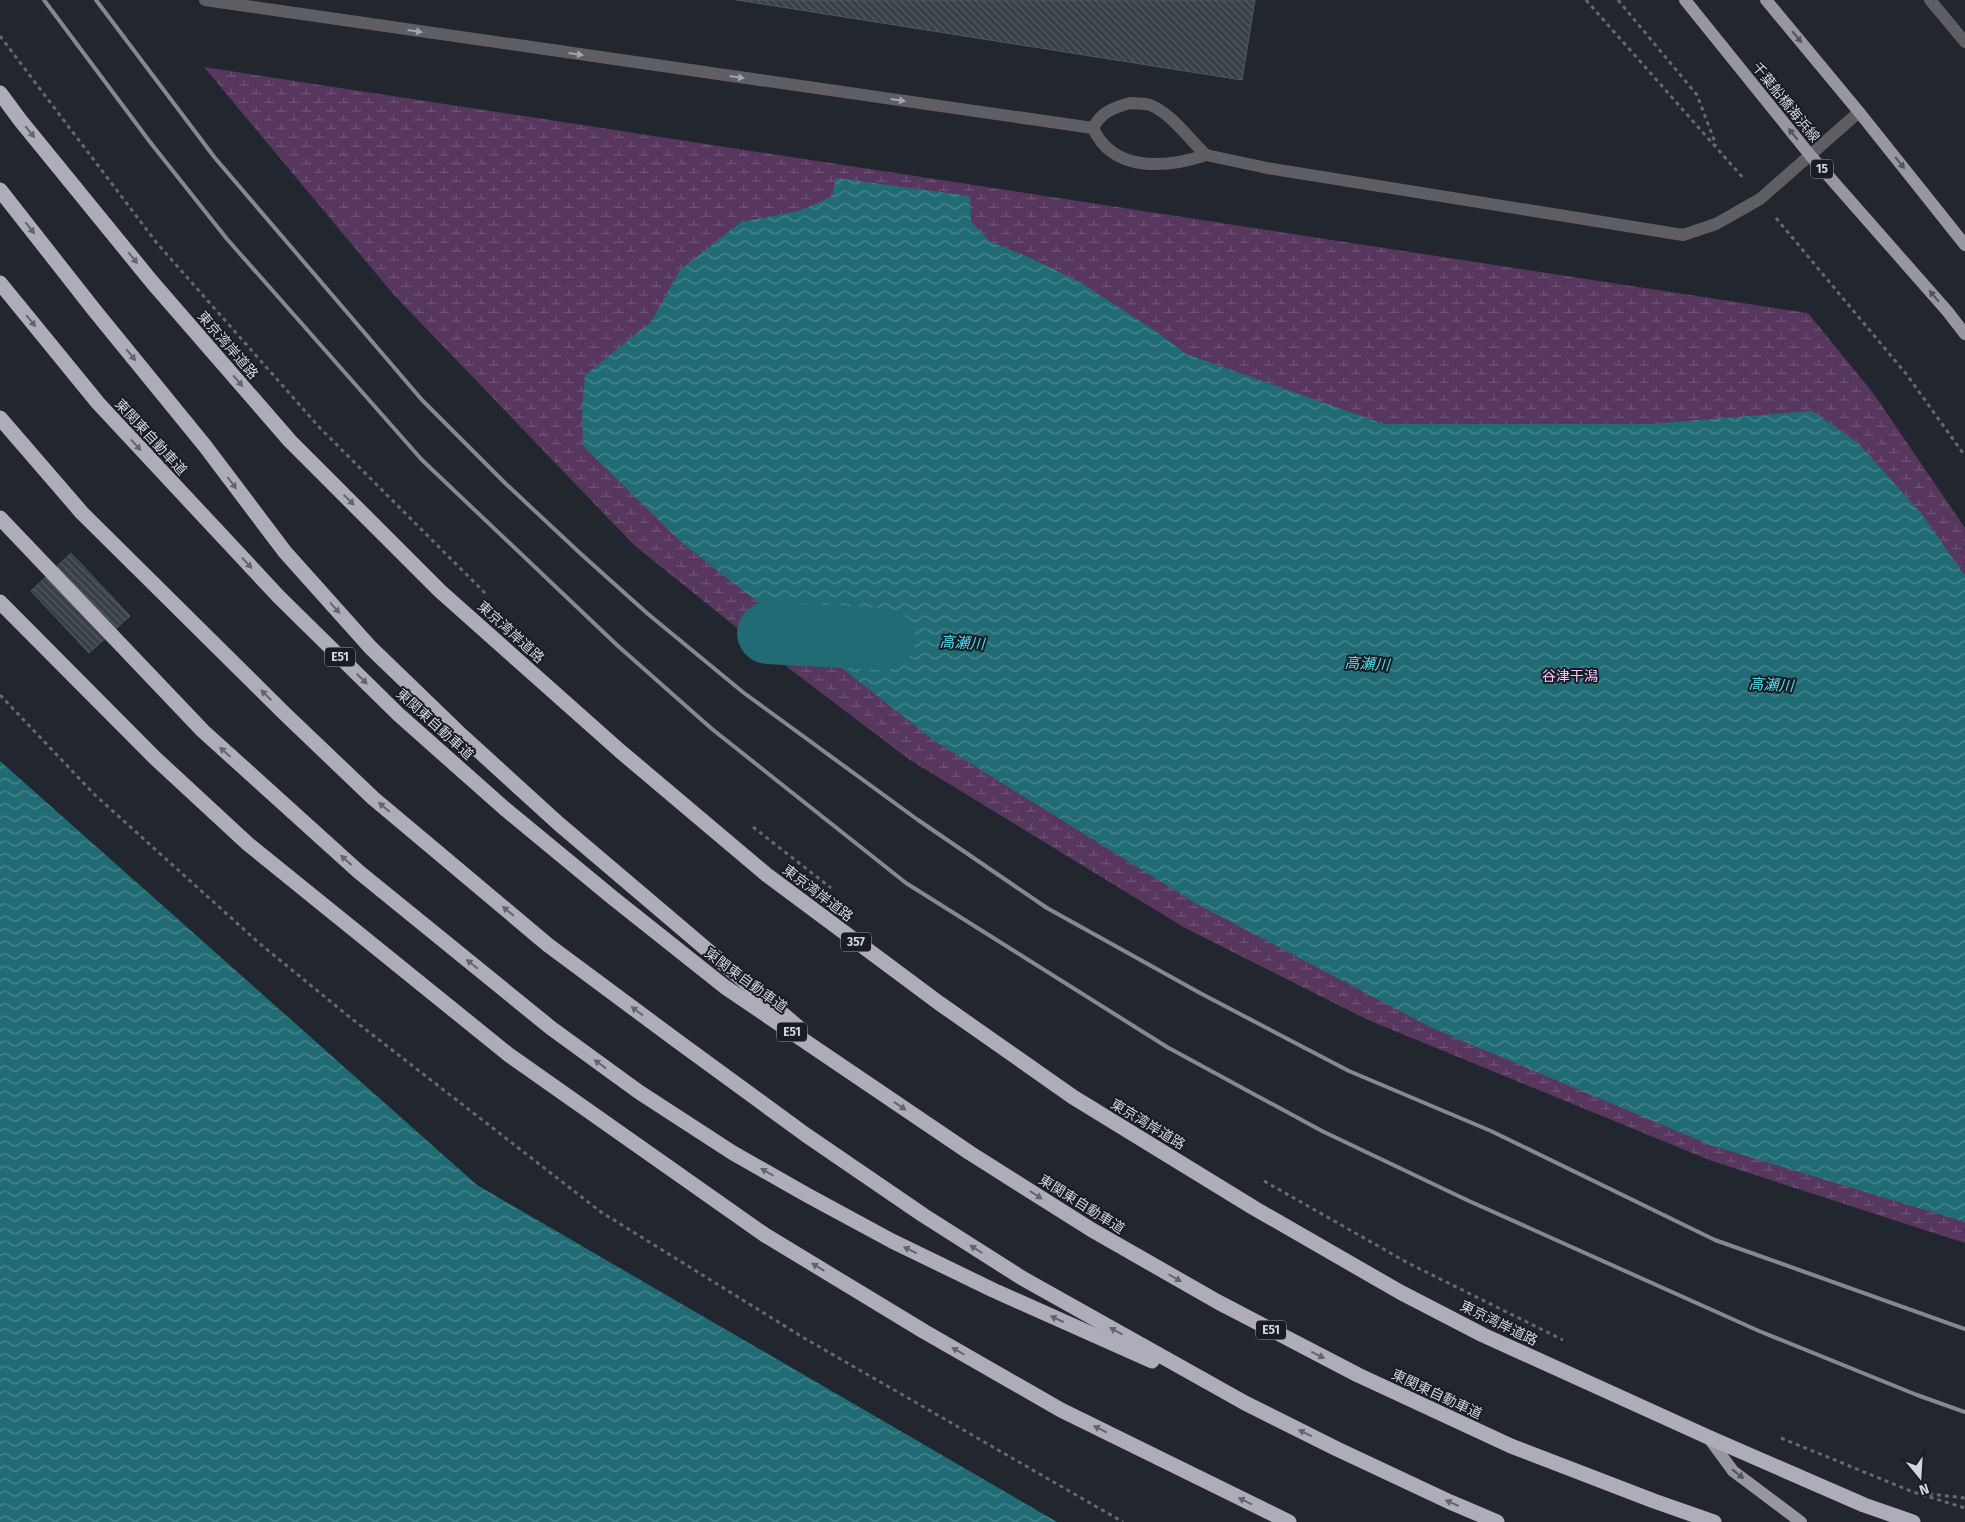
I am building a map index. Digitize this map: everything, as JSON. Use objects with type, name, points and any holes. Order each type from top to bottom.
[{"type":"highway","name":"東京湾岸道路","points":[[0,93],[26,128],[152,282],[290,442],[440,591],[620,751],[767,875],[939,1003],[1073,1097],[1254,1208],[1400,1292],[1483,1335],[1708,1437],[1864,1505],[1913,1522]]},
{"type":"highway","points":[[0,190],[205,446],[285,552],[370,647],[458,732],[560,824],[860,1078]]},
{"type":"highway","name":"東関東自動車道","points":[[0,283],[98,404],[280,597],[398,714],[504,808],[724,986],[970,1153],[1092,1230],[1218,1302],[1358,1375],[1510,1446],[1714,1522]]},
{"type":"highway","points":[[0,418],[82,513],[284,713],[373,798],[548,944],[806,1135],[923,1215],[1022,1278],[1245,1403]]},
{"type":"highway","points":[[0,518],[202,731],[302,821],[359,872],[551,1028],[639,1092],[733,1153],[892,1241],[993,1290],[1245,1403],[1363,1461],[1497,1522]]},
{"type":"highway","points":[[0,602],[156,758],[248,844],[509,1055],[765,1235],[924,1332],[1061,1410],[1290,1522]]},
{"type":"main road","name":"千葉船橋海浜線","points":[[1685,0],[1810,155],[1948,312],[1965,334]]},
{"type":"main road","points":[[1766,0],[1859,112],[1965,245]]},
{"type":"main road","points":[[1708,1437],[1733,1471],[1801,1522]]},
{"type":"street","points":[[204,0],[1093,128]]},
{"type":"street","points":[[1930,0],[1965,42]]},
{"type":"street","points":[[1206,155],[1174,121],[1160,110],[1148,105],[1130,103],[1106,112],[1098,118],[1093,128],[1098,141],[1107,150],[1120,158],[1156,164],[1184,163],[1206,155],[1267,168],[1683,235],[1716,224],[1760,198],[1859,112]]},
{"type":"path","points":[[1586,0],[1760,198],[1907,375],[1965,456]]},
{"type":"path","points":[[1618,0],[1697,95],[1718,148]]},
{"type":"path","points":[[0,36],[156,242],[320,428],[488,596]]},
{"type":"path","points":[[0,695],[94,795],[259,944],[347,1015],[601,1212],[804,1338],[1124,1522]]},
{"type":"path","points":[[750,824],[836,891]]},
{"type":"path","points":[[1257,1177],[1408,1262],[1563,1340]]},
{"type":"path","points":[[1777,1436],[1913,1492],[1965,1508]]},
{"type":"path","points":[[1913,1492],[1965,1498]]},
{"type":"green space","name":"谷津干潟","points":[[204,67],[1808,313],[1873,393],[1965,528],[1965,1243],[1712,1161],[1368,1020],[1185,928],[910,760],[762,648],[634,545],[394,295]]},
{"type":"water","name":"谷津干潟","points":[[836,178],[970,196],[971,221],[989,241],[1078,281],[1157,332],[1186,354],[1384,424],[1650,424],[1812,411],[1859,444],[1921,513],[1965,576],[1965,1222],[1710,1145],[1432,1028],[1197,904],[936,742],[681,542],[583,446],[582,407],[585,375],[651,322],[680,270],[741,222],[798,211],[832,197]]},
{"type":"water","points":[[0,761],[477,1185],[1057,1522],[0,1522]]},
{"type":"building","points":[[737,0],[1255,0],[1242,80]]},
{"type":"building","points":[[71,553],[130,616],[89,653],[31,591]]},
{"type":"waterway","name":"高瀬川","points":[[768,633],[884,639]]},
{"type":"railway","points":[[44,0],[150,142],[227,239],[422,460],[618,646],[712,729],[906,883],[1167,1047],[1322,1131],[1469,1201],[1759,1331],[1917,1395],[1965,1412]]},
{"type":"railway","points":[[96,0],[215,158],[422,400],[505,483],[648,614],[744,693],[918,820],[1047,908],[1200,993],[1349,1071],[1491,1131],[1715,1240],[1965,1329]]}]
